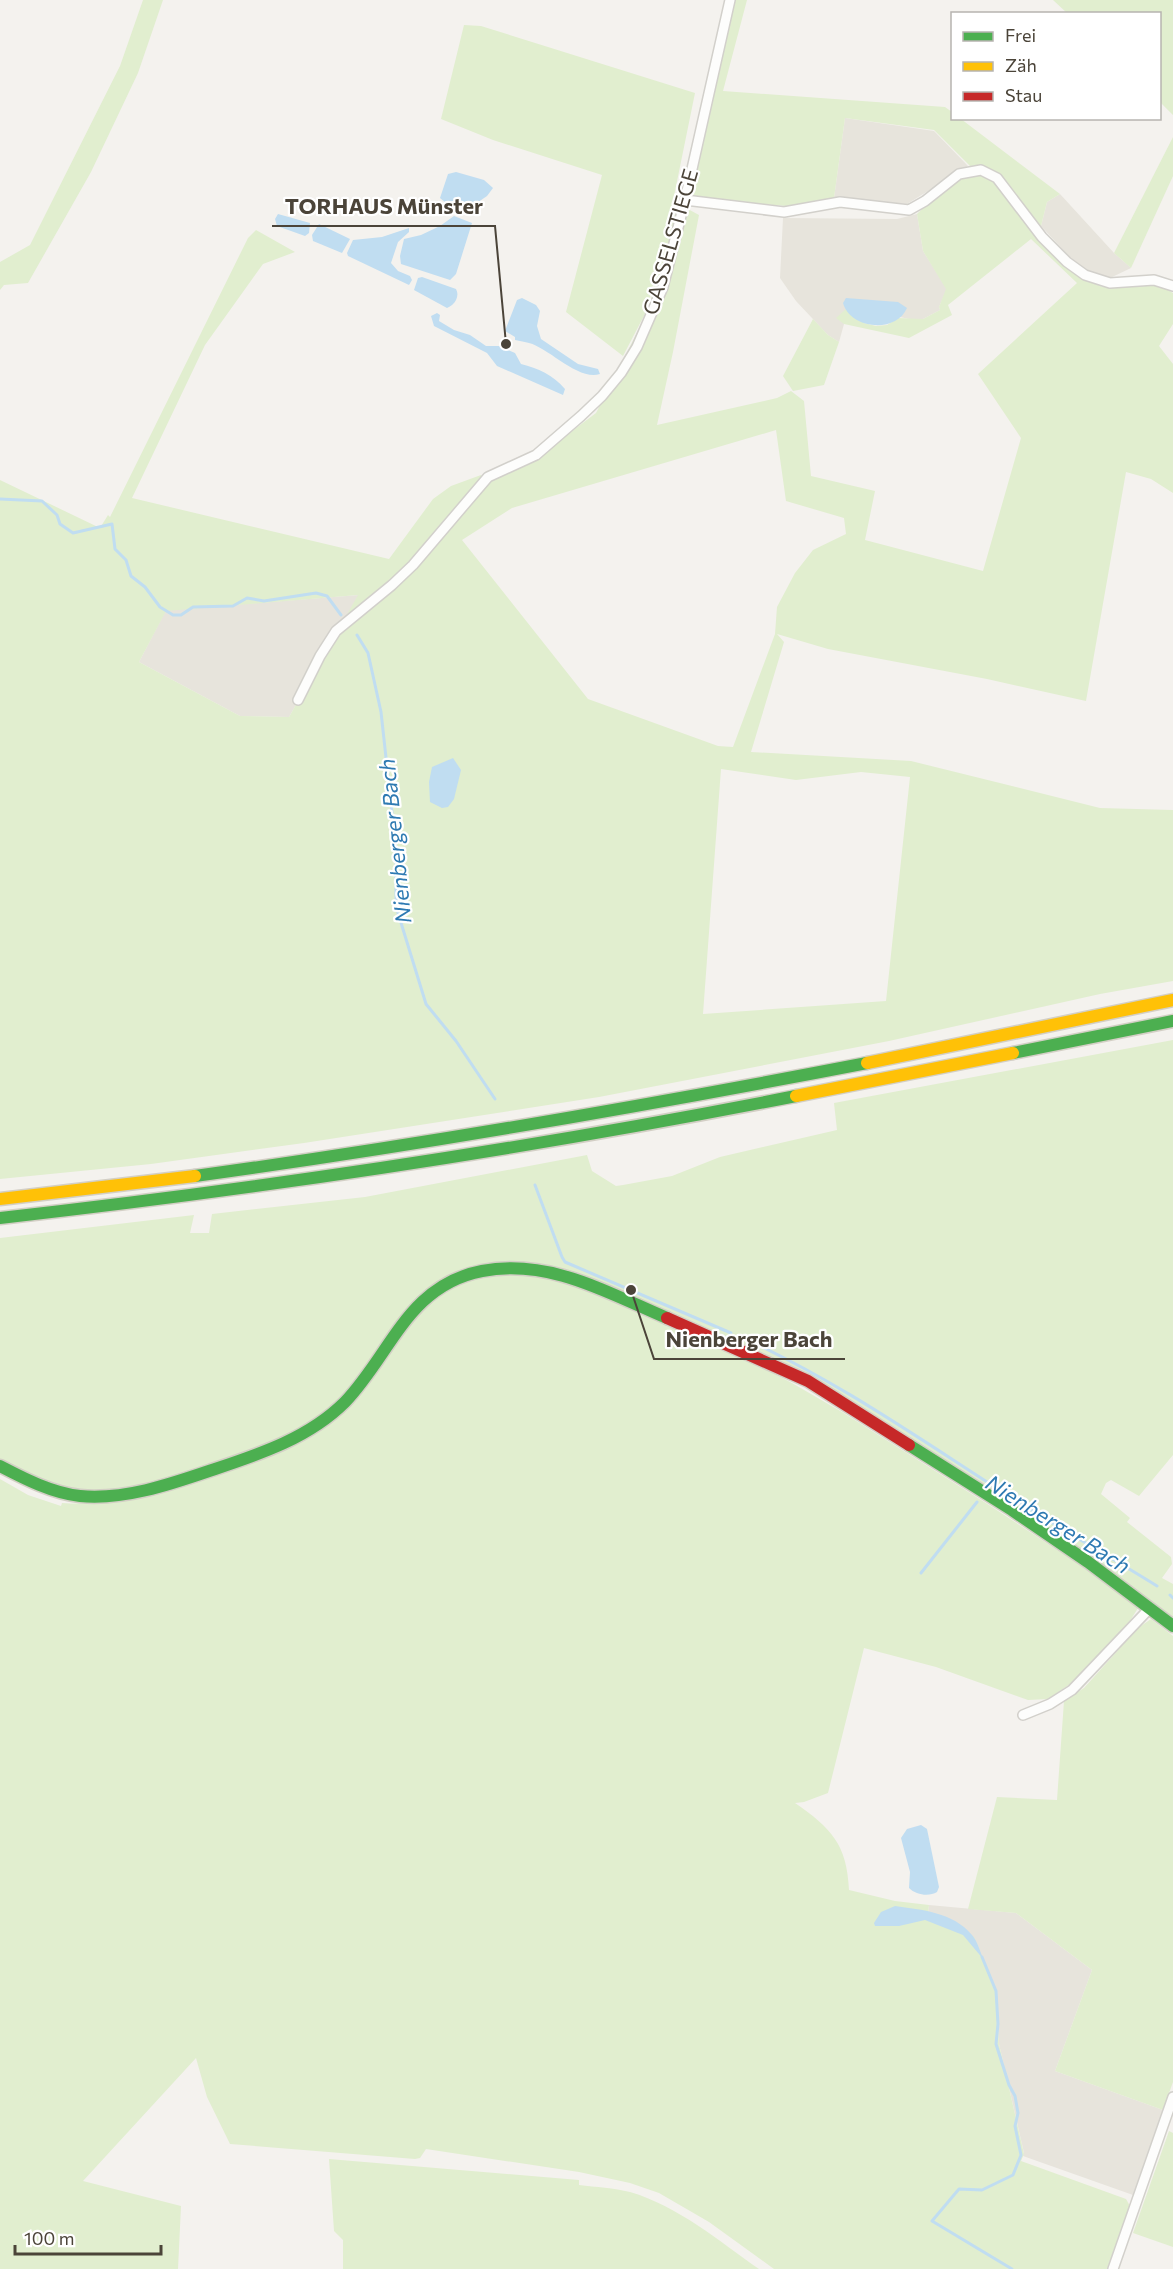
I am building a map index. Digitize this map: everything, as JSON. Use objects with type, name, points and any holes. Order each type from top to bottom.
[{"type":"main road","points":[[0,1199],[221,1173],[636,1107],[1173,1000]]},
{"type":"main road","points":[[0,1218],[357,1172],[618,1129],[1173,1021]]},
{"type":"main road","points":[[0,1466],[46,1488],[73,1495],[95,1496],[137,1493],[250,1456],[304,1434],[333,1413],[369,1373],[409,1315],[439,1287],[479,1272],[525,1267],[566,1275],[733,1346],[808,1381],[1012,1510],[1173,1626]]},
{"type":"street","name":"GASSELSTIEGE","points":[[298,700],[320,656],[336,631],[413,565],[481,483],[495,473],[536,455],[588,410],[621,373],[637,347],[663,287],[730,0]]},
{"type":"street","points":[[685,200],[784,212],[840,202],[909,210],[925,201],[959,174],[981,170],[997,178],[1049,244],[1085,275],[1110,283],[1155,280],[1173,286]]},
{"type":"street","points":[[1023,1715],[1050,1704],[1072,1690],[1150,1608]]},
{"type":"street","points":[[1113,2269],[1173,2097]]},
{"type":"shaded area","points":[[845,118],[934,131],[968,166],[907,204],[834,198]]},
{"type":"shaded area","points":[[1060,194],[1114,253],[1131,268],[1110,278],[1082,270],[1041,226],[1047,202]]},
{"type":"shaded area","points":[[917,214],[923,251],[947,289],[939,307],[940,310],[923,319],[914,320],[876,312],[844,324],[839,342],[828,335],[796,301],[780,278],[783,218],[897,219]]},
{"type":"shaded area","points":[[359,595],[289,717],[240,716],[139,662],[166,610]]},
{"type":"shaded area","points":[[929,1905],[1016,1913],[1092,1970],[1055,2071],[1163,2110],[1133,2195],[1023,2156],[999,2044],[996,1991],[928,1913]]},
{"type":"green space","points":[[143,0],[163,0],[138,73],[91,172],[28,283],[4,285],[0,290],[0,262],[30,245],[120,66]]},
{"type":"green space","points":[[733,0],[747,0],[723,91],[945,107],[951,111],[951,120],[962,120],[1060,194],[1047,202],[1041,226],[983,165],[970,166],[934,130],[845,118],[834,198],[798,207],[678,197],[712,93]]},
{"type":"green space","points":[[1053,0],[1173,0],[1173,115],[1161,103],[1161,12],[1066,12]]},
{"type":"green space","points":[[464,25],[481,26],[695,93],[673,201],[699,215],[657,425],[777,398],[791,391],[804,401],[811,476],[875,491],[865,540],[983,571],[1021,438],[978,374],[1077,283],[1031,239],[948,305],[952,315],[909,338],[844,324],[836,318],[846,309],[864,323],[876,326],[887,325],[898,318],[923,319],[940,310],[946,289],[923,251],[917,214],[949,185],[974,174],[990,178],[1081,278],[1103,287],[1149,284],[1163,287],[1173,293],[1173,324],[1159,346],[1173,364],[1173,493],[1151,479],[1126,472],[1086,701],[987,679],[828,649],[777,634],[784,642],[751,752],[911,761],[1100,808],[1173,810],[1173,981],[1100,994],[889,1041],[599,1097],[304,1143],[151,1164],[0,1179],[0,480],[100,528],[108,515],[110,517],[248,238],[256,230],[295,252],[263,264],[205,345],[132,498],[389,559],[433,499],[451,486],[481,475],[483,483],[531,462],[596,413],[649,309],[660,255],[647,310],[623,356],[566,312],[602,175],[493,140],[441,119]],"holes":[[[776,430],[786,501],[844,518],[846,534],[813,550],[795,573],[777,607],[775,634],[733,747],[718,746],[588,699],[462,540],[512,508]],[[358,595],[289,717],[240,716],[139,662],[166,611]],[[721,769],[796,780],[861,772],[910,777],[886,1001],[703,1014]]]},
{"type":"green space","points":[[1173,137],[1173,176],[1131,268],[1114,253]]},
{"type":"green space","points":[[813,319],[828,335],[839,342],[824,385],[793,391],[783,376]]},
{"type":"green space","points":[[1173,1040],[1173,1455],[1139,1496],[1111,1480],[1106,1483],[1101,1494],[1130,1518],[1127,1522],[1171,1557],[1172,1564],[1162,1578],[1173,1584],[1173,1621],[828,1389],[566,1275],[508,1267],[439,1287],[369,1373],[318,1424],[188,1478],[80,1496],[0,1466],[0,1238],[194,1215],[190,1233],[209,1233],[212,1214],[365,1197],[587,1155],[592,1171],[616,1186],[623,1185],[672,1176],[720,1157],[837,1130],[834,1103]]},
{"type":"green space","points":[[497,1271],[541,1272],[624,1302],[736,1354],[792,1383],[989,1505],[1077,1563],[1138,1608],[1130,1621],[1076,1680],[1048,1699],[1028,1700],[936,1667],[864,1648],[828,1793],[795,1803],[827,1829],[835,1839],[845,1861],[849,1890],[895,1901],[929,1905],[928,1913],[974,1937],[996,1991],[999,2044],[1024,2154],[1021,2161],[1126,2199],[1130,2206],[1107,2269],[774,2269],[709,2222],[659,2193],[630,2183],[579,2172],[426,2149],[420,2158],[415,2159],[230,2144],[207,2097],[196,2058],[83,2181],[181,2206],[178,2269],[0,2269],[0,1479],[28,1495],[61,1506],[62,1503],[109,1502],[177,1488],[274,1453],[303,1440],[342,1414],[367,1387],[413,1322],[441,1294],[458,1283]]},
{"type":"green space","points":[[1151,1619],[1173,1636],[1173,2082],[1163,2110],[1055,2071],[1092,1970],[1016,1913],[968,1909],[997,1797],[1057,1800],[1064,1701],[1084,1688],[1138,1628]]},
{"type":"green space","points":[[1169,2131],[1173,2133],[1173,2247],[1133,2233]]},
{"type":"green space","points":[[329,2159],[579,2180],[579,2185],[630,2192],[648,2198],[681,2215],[759,2269],[343,2269],[343,2240],[334,2231]]},
{"type":"water","points":[[456,172],[484,180],[493,188],[487,196],[471,207],[446,203],[440,198],[448,174]]},
{"type":"water","points":[[278,214],[310,223],[309,233],[305,236],[277,226],[275,219]]},
{"type":"water","points":[[454,216],[472,223],[456,274],[450,280],[401,264],[400,256],[404,239],[421,235]]},
{"type":"water","points":[[319,224],[350,239],[342,253],[313,241],[312,235]]},
{"type":"water","points":[[409,228],[409,232],[398,242],[391,263],[398,271],[410,276],[412,280],[409,285],[348,256],[347,253],[353,240],[382,237]]},
{"type":"water","points":[[422,277],[456,289],[457,297],[454,303],[447,308],[414,290],[418,278]]},
{"type":"water","points":[[522,298],[536,305],[540,311],[537,326],[541,339],[578,364],[598,369],[600,374],[591,375],[573,369],[537,346],[515,340],[515,337],[505,331],[517,300]]},
{"type":"water","points":[[846,298],[898,302],[907,308],[893,322],[873,325],[863,323],[847,312],[843,303]]},
{"type":"water","points":[[437,313],[440,315],[439,321],[454,330],[470,335],[486,346],[499,346],[515,353],[521,364],[539,370],[555,380],[565,389],[563,395],[497,366],[487,353],[434,326],[431,316]]},
{"type":"water","points":[[453,758],[461,770],[454,799],[448,807],[442,808],[430,802],[429,782],[432,767]]},
{"type":"water","points":[[921,1825],[927,1829],[939,1887],[937,1892],[926,1895],[909,1888],[910,1872],[901,1838],[907,1829]]},
{"type":"water","points":[[895,1906],[936,1913],[956,1921],[974,1938],[984,1960],[963,1935],[925,1920],[899,1926],[875,1926],[874,1923],[881,1912]]},
{"type":"waterway","name":"Nienberger Bach","points":[[0,499],[42,501],[57,515],[60,524],[73,533],[112,524],[115,549],[126,560],[131,576],[145,587],[160,607],[173,615],[181,615],[193,607],[233,606],[247,598],[264,601],[316,593],[327,596],[341,615]]},
{"type":"waterway","name":"Nienberger Bach","points":[[357,635],[368,653],[381,712],[396,849],[398,913],[426,1004],[456,1041],[495,1099]]},
{"type":"waterway","name":"Nienberger Bach","points":[[535,1185],[565,1262],[731,1333]]},
{"type":"waterway","name":"Nienberger Bach","points":[[741,1337],[808,1370],[840,1389],[1037,1514],[1157,1586]]},
{"type":"waterway","points":[[921,1573],[977,1502]]},
{"type":"waterway","name":"Nienberger Bach","points":[[1170,1595],[1173,1598]]},
{"type":"waterway","points":[[982,1957],[996,1991],[998,2024],[996,2044],[1009,2085],[1015,2096],[1018,2113],[1015,2126],[1021,2155],[1013,2175],[982,2190],[959,2189],[932,2221],[1012,2269]]},
{"type":"traffic: fast","points":[[1013,1053],[1173,1021]]},
{"type":"traffic: fast","points":[[195,1176],[532,1124],[867,1063]]},
{"type":"traffic: fast","points":[[0,1218],[200,1194],[499,1150],[796,1096]]},
{"type":"traffic: fast","points":[[0,1466],[49,1489],[96,1497],[129,1494],[162,1486],[263,1452],[298,1436],[331,1415],[361,1383],[418,1306],[436,1291],[457,1279],[482,1271],[507,1268],[531,1269],[554,1274],[577,1280],[667,1318]]},
{"type":"traffic: fast","points":[[909,1445],[1012,1510],[1088,1562],[1173,1626]]},
{"type":"traffic: slow","points":[[867,1063],[1173,1000]]},
{"type":"traffic: slow","points":[[796,1096],[1013,1053]]},
{"type":"traffic: slow","points":[[0,1199],[195,1176]]},
{"type":"traffic: jam","points":[[667,1318],[808,1381],[909,1445]]},
{"type":"place","name":"TORHAUS Münster","points":[[506,344]]},
{"type":"place","name":"Nienberger Bach","points":[[631,1290]]}]
